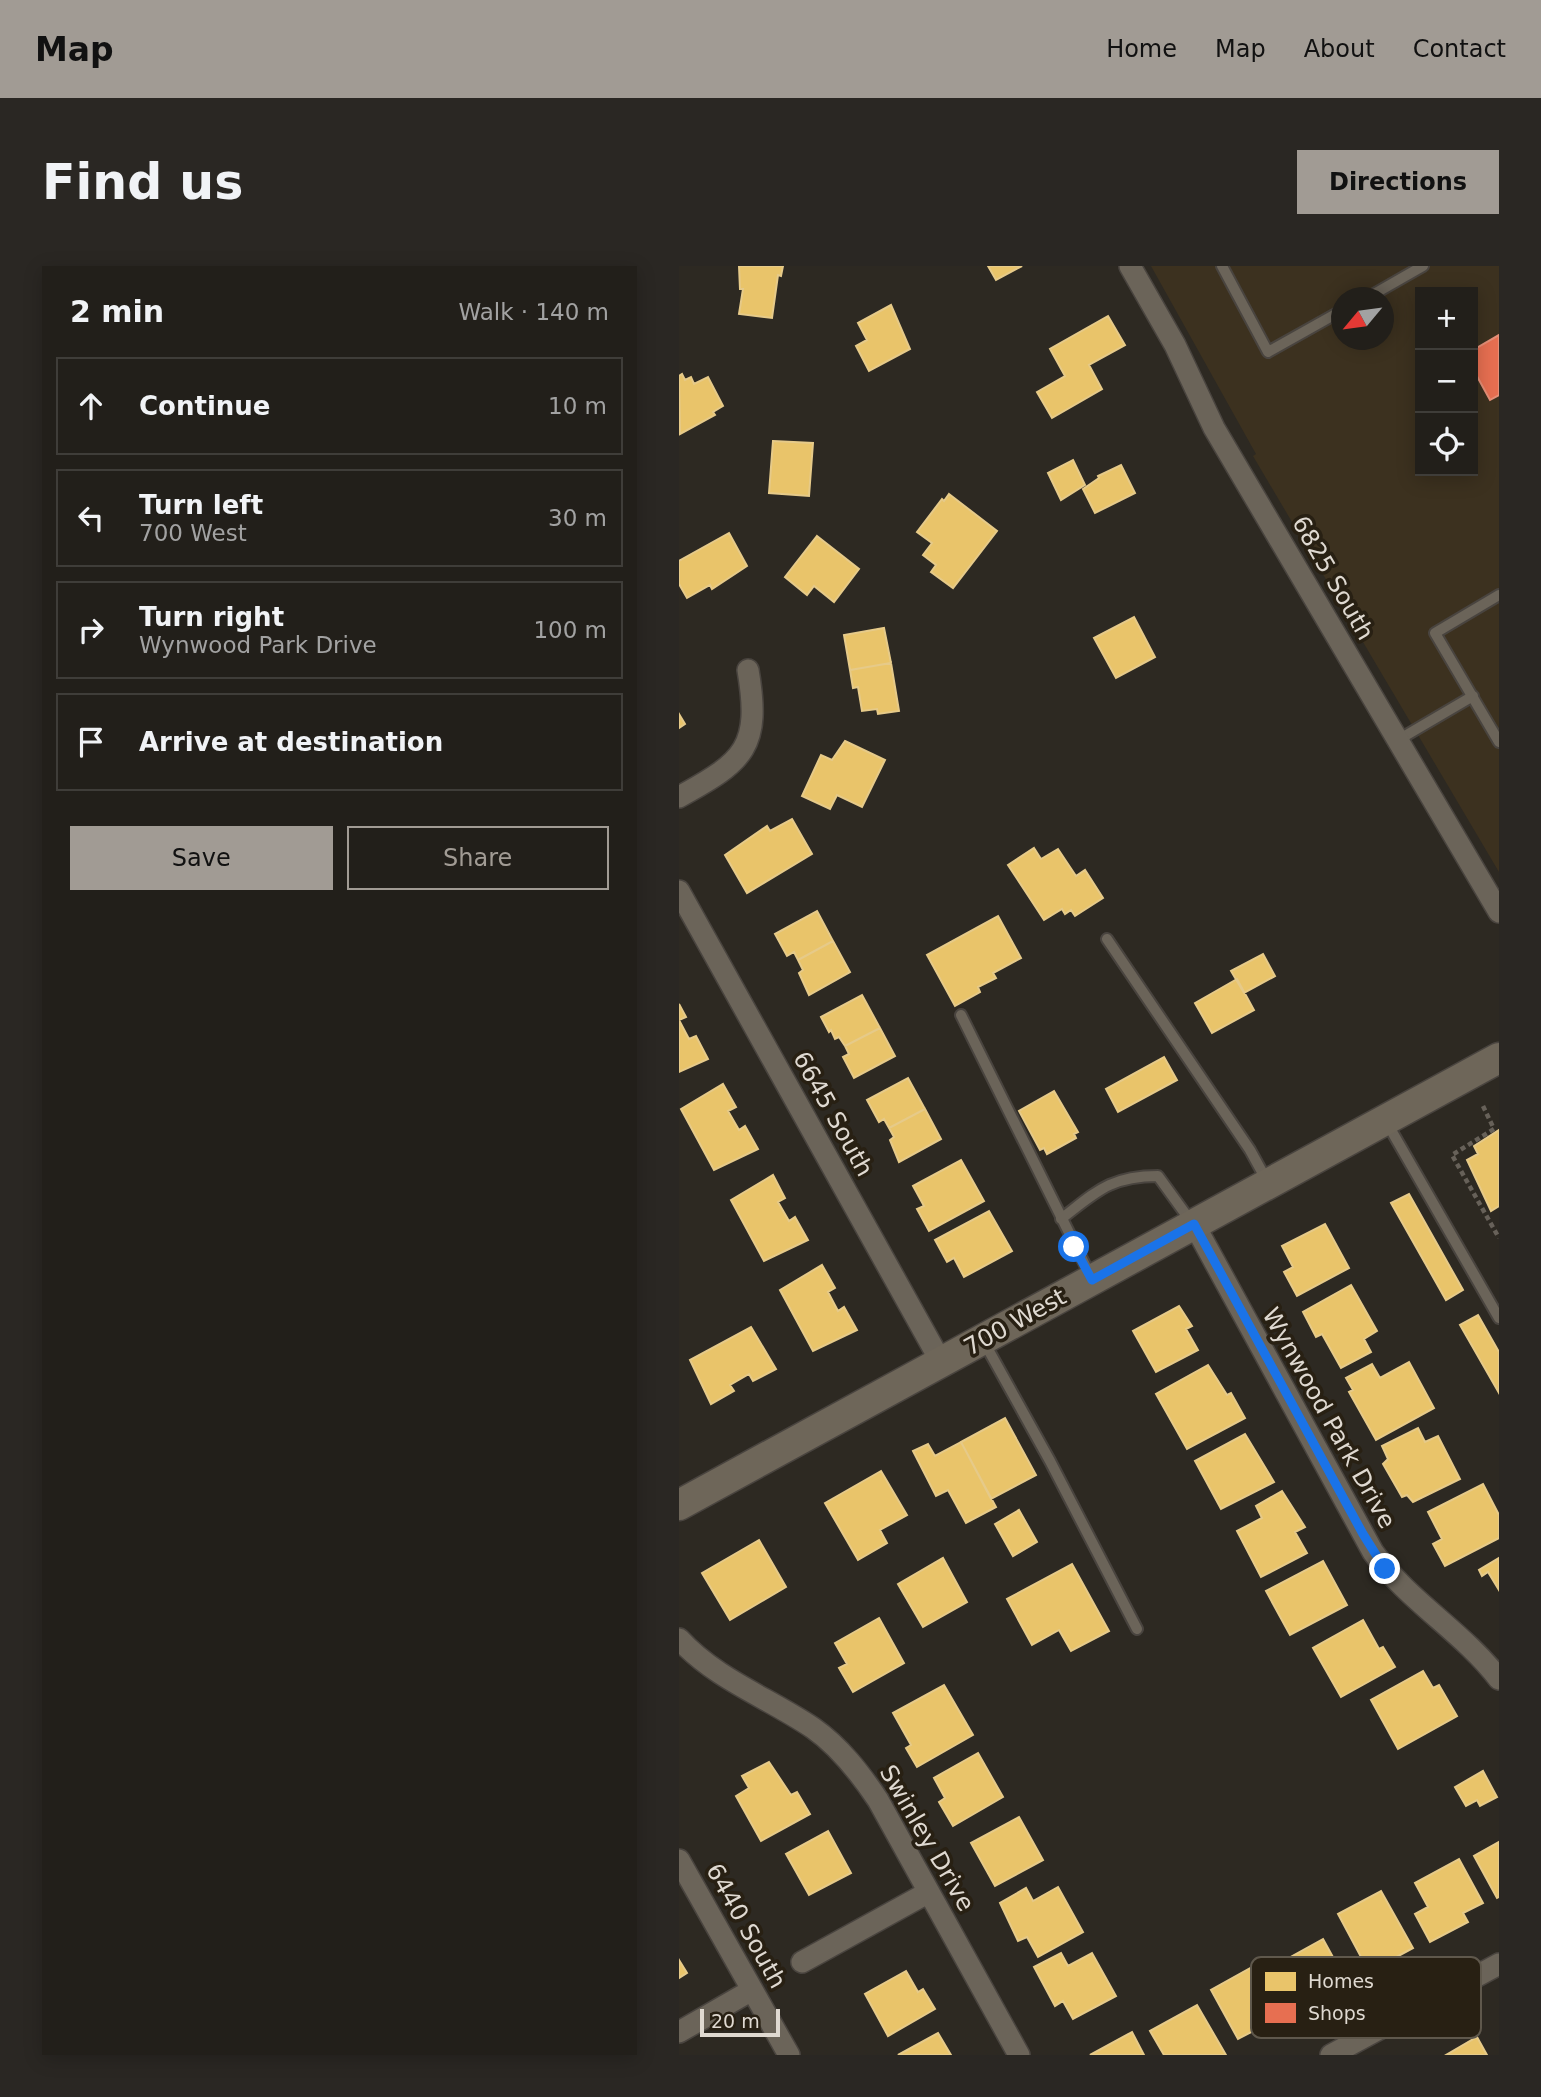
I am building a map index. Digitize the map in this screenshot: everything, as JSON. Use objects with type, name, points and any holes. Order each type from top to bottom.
[{"type":"main road","name":"700 West","points":[[679,1505],[1499,1058]]},
{"type":"street","name":"6825 South","points":[[1130,266],[1175,345],[1214,428],[1499,912]]},
{"type":"street","points":[[679,797],[724,770],[747,743],[753,726],[754,708],[748,670]]},
{"type":"street","name":"6645 South","points":[[679,891],[941,1362]]},
{"type":"street","name":"Wynwood Park Drive","points":[[1194,1224],[1373,1552],[1398,1585],[1462,1637],[1499,1679]]},
{"type":"street","name":"Swinley Drive","points":[[679,1639],[729,1682],[796,1717],[836,1747],[878,1800],[1019,2055]]},
{"type":"street","name":"6440 South","points":[[679,1860],[789,2055]]},
{"type":"street","points":[[802,1962],[929,1892]]},
{"type":"street","points":[[1481,1975],[1499,1964]]},
{"type":"street","points":[[679,2032],[752,1990]]},
{"type":"street","points":[[1331,2055],[1355,2050],[1375,2038]]},
{"type":"lane","points":[[1222,266],[1268,352],[1331,318]]},
{"type":"lane","points":[[1386,287],[1423,266]]},
{"type":"lane","points":[[1499,596],[1435,633],[1499,742]]},
{"type":"lane","points":[[1398,740],[1473,696]]},
{"type":"lane","points":[[1107,939],[1243,1140],[1268,1184]]},
{"type":"lane","points":[[961,1015],[1092,1280]]},
{"type":"lane","points":[[1385,1120],[1499,1318]]},
{"type":"lane","points":[[1061,1219],[1108,1183],[1139,1176],[1158,1176],[1194,1224]]},
{"type":"lane","points":[[983,1340],[1050,1461],[1137,1629]]},
{"type":"path","points":[[1483,1106],[1494,1129],[1452,1154],[1499,1238]]},
{"type":"shaded area","points":[[1151,266],[1499,266],[1499,872],[1253,456],[1256,454]]},
{"type":"building: Homes","points":[[739,266],[783,266],[781,276],[778,275],[772,318],[739,314],[743,289],[740,289]]},
{"type":"building: Homes","points":[[988,266],[1022,266],[996,280]]},
{"type":"building: Homes","points":[[891,305],[910,349],[869,371],[856,346],[867,340],[858,323]]},
{"type":"building: Homes","points":[[1108,316],[1125,345],[1089,365],[1102,389],[1052,418],[1037,392],[1065,376],[1050,349]]},
{"type":"building: Homes","points":[[682,374],[685,380],[691,377],[694,384],[708,377],[723,406],[713,412],[715,415],[680,434],[679,376]]},
{"type":"building: Homes","points":[[773,441],[813,443],[809,496],[769,493]]},
{"type":"building: Homes","points":[[1073,460],[1085,485],[1061,500],[1048,473]]},
{"type":"building: Homes","points":[[1121,465],[1135,493],[1095,513],[1083,489],[1099,478],[1098,476]]},
{"type":"building: Homes","points":[[949,494],[997,531],[953,588],[931,572],[936,565],[923,555],[932,543],[917,532],[942,499],[944,501]]},
{"type":"building: Homes","points":[[729,533],[747,566],[712,589],[710,585],[687,598],[679,584],[679,561]]},
{"type":"building: Homes","points":[[817,536],[859,569],[834,602],[814,586],[807,595],[785,577]]},
{"type":"building: Homes","points":[[1134,617],[1155,657],[1116,678],[1094,638]]},
{"type":"building: Homes","points":[[884,628],[891,663],[850,670],[844,635]]},
{"type":"building: Homes","points":[[891,663],[899,711],[878,714],[877,709],[862,711],[858,687],[853,688],[850,670]]},
{"type":"building: Homes","points":[[679,714],[685,724],[679,728]]},
{"type":"building: Homes","points":[[845,741],[885,760],[862,807],[837,795],[830,809],[802,796],[821,755],[832,760]]},
{"type":"building: Homes","points":[[792,819],[812,854],[747,893],[725,855],[767,826],[770,831]]},
{"type":"building: Homes","points":[[1034,848],[1041,859],[1058,849],[1076,876],[1085,870],[1103,898],[1075,916],[1071,910],[1065,914],[1062,909],[1044,920],[1008,865]]},
{"type":"building: Homes","points":[[817,911],[833,941],[798,960],[794,952],[787,956],[775,934]]},
{"type":"building: Homes","points":[[998,916],[1021,958],[993,973],[996,978],[978,987],[980,992],[955,1006],[927,955]]},
{"type":"building: Homes","points":[[833,941],[850,972],[809,995],[799,973],[803,970],[798,960]]},
{"type":"building: Homes","points":[[1263,954],[1275,976],[1244,993],[1231,971]]},
{"type":"building: Homes","points":[[1237,979],[1254,1010],[1212,1033],[1195,1003]]},
{"type":"building: Homes","points":[[862,995],[880,1028],[845,1046],[839,1037],[835,1039],[831,1030],[829,1032],[821,1017]]},
{"type":"building: Homes","points":[[679,1004],[686,1017],[679,1020]]},
{"type":"building: Homes","points":[[679,1020],[689,1039],[696,1036],[708,1059],[679,1072]]},
{"type":"building: Homes","points":[[880,1028],[895,1056],[854,1078],[843,1057],[849,1054],[845,1046]]},
{"type":"building: Homes","points":[[1164,1057],[1177,1080],[1118,1112],[1106,1089]]},
{"type":"building: Homes","points":[[908,1078],[925,1109],[889,1128],[884,1119],[879,1122],[867,1100]]},
{"type":"building: Homes","points":[[723,1084],[736,1107],[728,1111],[739,1130],[745,1126],[758,1149],[714,1170],[681,1109]]},
{"type":"building: Homes","points":[[1054,1091],[1078,1132],[1074,1134],[1076,1138],[1047,1154],[1044,1148],[1040,1150],[1019,1111]]},
{"type":"building: Homes","points":[[925,1109],[941,1139],[899,1162],[890,1140],[894,1137],[889,1128]]},
{"type":"building: Homes","points":[[1499,1130],[1499,1206],[1491,1211],[1467,1160],[1478,1154],[1474,1146]]},
{"type":"building: Homes","points":[[961,1160],[984,1201],[929,1231],[917,1209],[924,1206],[913,1186]]},
{"type":"building: Homes","points":[[773,1175],[785,1198],[778,1202],[789,1221],[795,1217],[808,1240],[764,1261],[731,1200]]},
{"type":"building: Homes","points":[[1409,1194],[1463,1290],[1446,1300],[1391,1203]]},
{"type":"building: Homes","points":[[989,1211],[1012,1251],[964,1277],[954,1258],[947,1262],[935,1240]]},
{"type":"building: Homes","points":[[1325,1224],[1349,1268],[1297,1296],[1284,1272],[1293,1267],[1282,1246]]},
{"type":"building: Homes","points":[[822,1265],[835,1288],[828,1292],[838,1311],[844,1307],[857,1330],[813,1351],[780,1290]]},
{"type":"building: Homes","points":[[1351,1285],[1377,1331],[1364,1339],[1371,1352],[1341,1368],[1322,1334],[1316,1337],[1303,1312]]},
{"type":"building: Homes","points":[[1179,1306],[1192,1326],[1186,1329],[1198,1350],[1156,1372],[1133,1331]]},
{"type":"building: Homes","points":[[1478,1315],[1499,1352],[1499,1393],[1460,1325]]},
{"type":"building: Homes","points":[[751,1327],[776,1369],[753,1381],[749,1374],[730,1385],[734,1391],[711,1404],[690,1360]]},
{"type":"building: Homes","points":[[1409,1362],[1434,1408],[1376,1440],[1349,1392],[1353,1390],[1346,1378],[1372,1364],[1380,1378]]},
{"type":"building: Homes","points":[[1208,1365],[1227,1395],[1231,1393],[1245,1418],[1187,1449],[1156,1394]]},
{"type":"building: Homes","points":[[1005,1418],[1036,1475],[991,1499],[961,1442]]},
{"type":"building: Homes","points":[[1418,1428],[1425,1442],[1438,1436],[1460,1479],[1413,1502],[1407,1495],[1402,1497],[1383,1464],[1388,1459],[1382,1446]]},
{"type":"building: Homes","points":[[1245,1434],[1274,1482],[1221,1509],[1195,1461]]},
{"type":"building: Homes","points":[[961,1442],[996,1507],[966,1523],[948,1490],[936,1496],[913,1451],[928,1444],[935,1456]]},
{"type":"building: Homes","points":[[881,1471],[907,1515],[880,1530],[887,1543],[858,1560],[825,1503]]},
{"type":"building: Homes","points":[[1483,1484],[1499,1515],[1499,1538],[1445,1566],[1433,1544],[1442,1539],[1428,1512]]},
{"type":"building: Homes","points":[[1282,1491],[1305,1527],[1295,1532],[1307,1553],[1261,1577],[1237,1531],[1262,1518],[1256,1506]]},
{"type":"building: Homes","points":[[1019,1510],[1037,1542],[1013,1556],[995,1524]]},
{"type":"building: Homes","points":[[759,1540],[786,1587],[730,1620],[702,1573]]},
{"type":"building: Homes","points":[[943,1558],[967,1602],[923,1627],[898,1584]]},
{"type":"building: Homes","points":[[1499,1558],[1499,1590],[1488,1572],[1482,1576],[1479,1570]]},
{"type":"building: Homes","points":[[1323,1561],[1347,1605],[1290,1635],[1266,1591]]},
{"type":"building: Homes","points":[[1072,1564],[1109,1631],[1071,1651],[1059,1630],[1032,1645],[1007,1599]]},
{"type":"building: Homes","points":[[879,1618],[904,1663],[853,1692],[839,1668],[847,1664],[835,1643]]},
{"type":"building: Homes","points":[[1363,1620],[1379,1649],[1383,1647],[1395,1667],[1341,1697],[1313,1648]]},
{"type":"building: Homes","points":[[1423,1671],[1433,1688],[1439,1685],[1457,1716],[1398,1749],[1371,1700]]},
{"type":"building: Homes","points":[[944,1685],[973,1735],[917,1767],[906,1748],[911,1745],[893,1713]]},
{"type":"building: Homes","points":[[978,1753],[1003,1797],[953,1826],[939,1802],[945,1798],[934,1778]]},
{"type":"building: Homes","points":[[769,1762],[791,1795],[797,1792],[810,1814],[761,1841],[736,1796],[749,1788],[742,1776]]},
{"type":"building: Homes","points":[[1483,1771],[1497,1797],[1480,1806],[1477,1800],[1466,1806],[1455,1787]]},
{"type":"building: Homes","points":[[1019,1817],[1043,1860],[995,1886],[971,1843]]},
{"type":"building: Homes","points":[[828,1831],[851,1873],[809,1895],[786,1854]]},
{"type":"building: Homes","points":[[1499,1842],[1499,1897],[1497,1898],[1474,1856]]},
{"type":"building: Homes","points":[[1459,1859],[1483,1903],[1463,1913],[1468,1922],[1430,1942],[1415,1914],[1428,1907],[1415,1883]]},
{"type":"building: Homes","points":[[1058,1887],[1083,1932],[1038,1957],[1027,1937],[1018,1941],[1000,1903],[1026,1888],[1033,1901]]},
{"type":"building: Homes","points":[[1381,1891],[1413,1948],[1396,1957],[1361,1957],[1338,1914]]},
{"type":"building: Homes","points":[[1323,1939],[1333,1957],[1291,1957]]},
{"type":"building: Homes","points":[[1061,1953],[1068,1966],[1092,1953],[1116,1996],[1073,2019],[1063,2001],[1055,2006],[1034,1967]]},
{"type":"building: Homes","points":[[679,1960],[687,1973],[679,1978]]},
{"type":"building: Homes","points":[[1251,1968],[1251,2032],[1238,2039],[1211,1990]]},
{"type":"building: Homes","points":[[906,1971],[918,1992],[923,1989],[935,2009],[888,2036],[865,1994]]},
{"type":"building: Homes","points":[[1197,2005],[1226,2055],[1164,2055],[1150,2031]]},
{"type":"building: Homes","points":[[1132,2032],[1144,2055],[1090,2055]]},
{"type":"building: Homes","points":[[938,2033],[951,2055],[898,2055]]},
{"type":"building: Homes","points":[[1478,2038],[1487,2055],[1446,2055]]},
{"type":"building: Shops","points":[[1499,335],[1499,395],[1490,400],[1478,378],[1478,347]]},
{"type":"route","points":[[1074,1247],[1092,1280],[1194,1224],[1363,1534],[1385,1569]]}]
